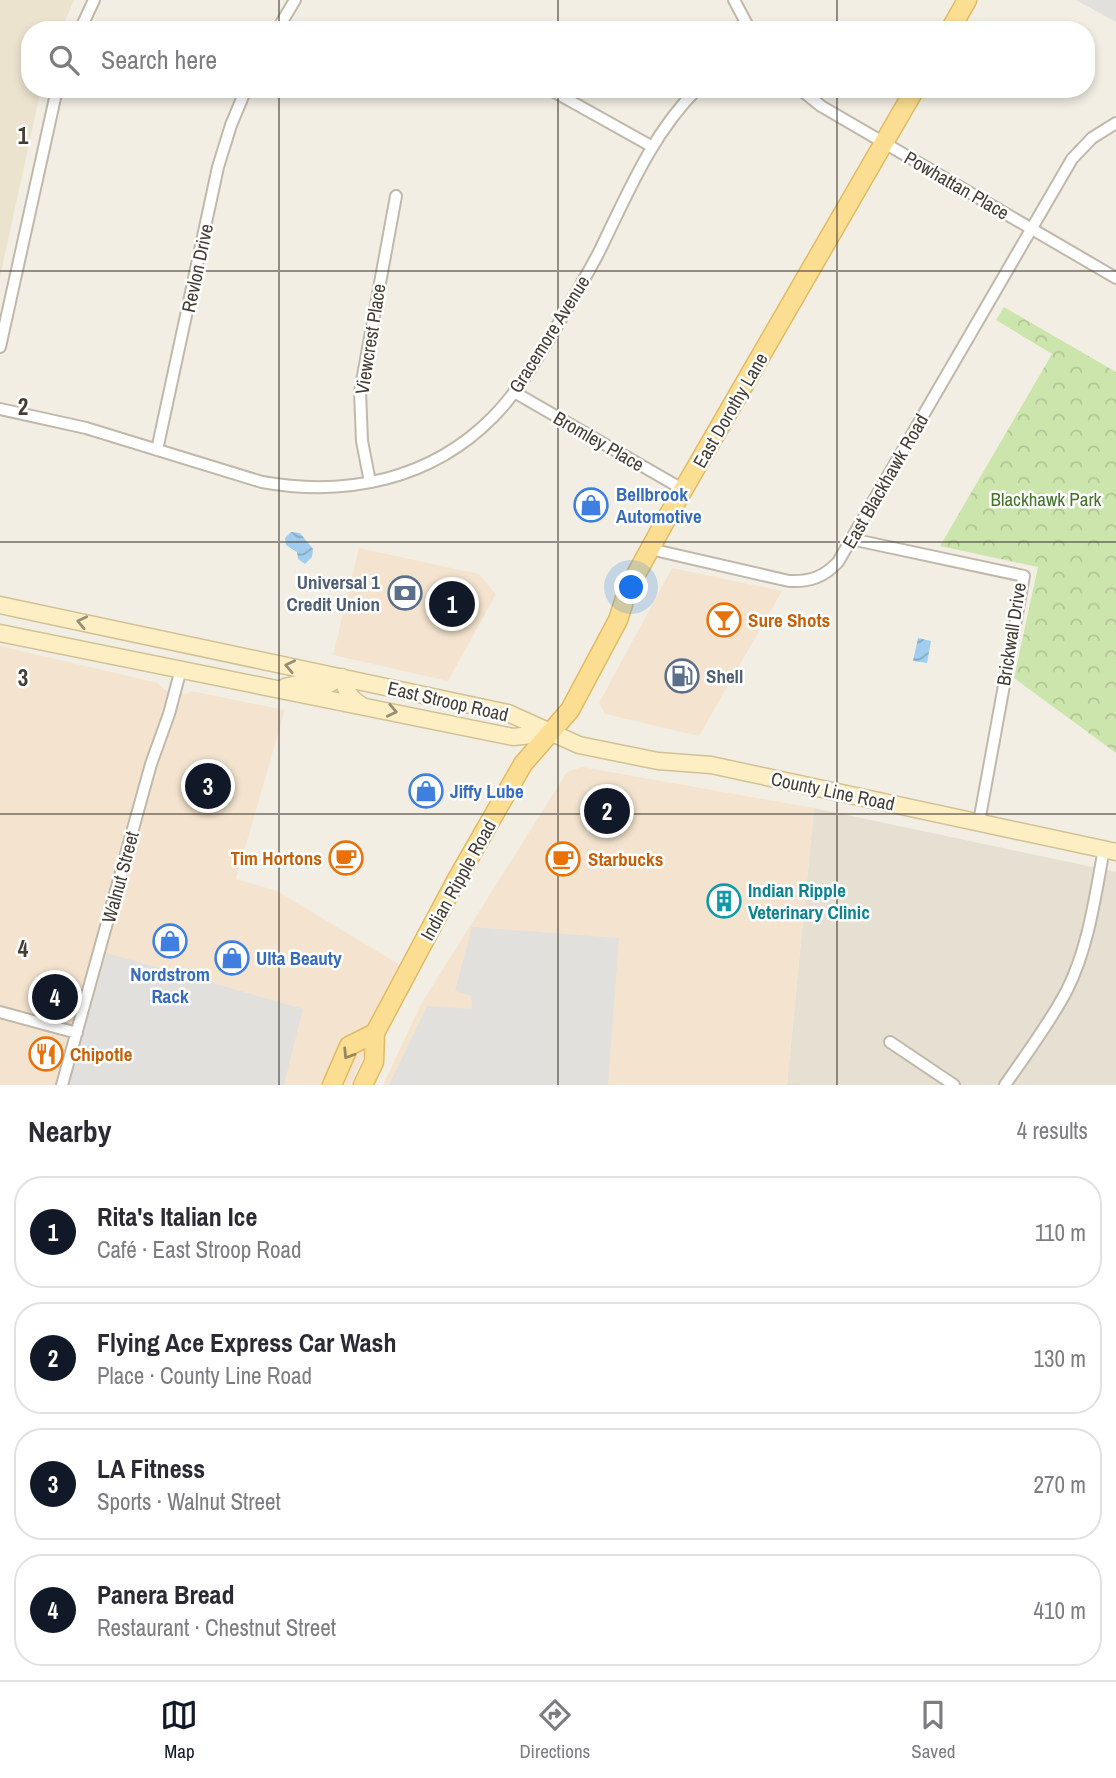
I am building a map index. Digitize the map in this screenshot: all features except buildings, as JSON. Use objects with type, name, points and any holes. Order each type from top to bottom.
[{"type":"main road","points":[[955,21],[967,0]]},
{"type":"main road","name":"East Dorothy Lane","points":[[550,733],[570,710],[618,621],[628,589],[910,98]]},
{"type":"main road","name":"East Stroop Road","points":[[0,605],[508,713],[550,733]]},
{"type":"main road","name":"East Stroop Road","points":[[0,633],[513,737],[550,733]]},
{"type":"main road","points":[[279,689],[309,681],[327,685],[342,677],[352,700],[361,705]]},
{"type":"main road","name":"County Line Road","points":[[550,733],[579,745],[658,761],[711,765],[1110,850]]},
{"type":"main road","name":"Indian Ripple Road","points":[[363,1085],[374,1062],[374,1033],[457,879],[523,765],[550,733]]},
{"type":"main road","name":"Indian Ripple Road","points":[[332,1085],[349,1046],[374,1033]]},
{"type":"street","points":[[84,21],[94,0]]},
{"type":"street","points":[[282,21],[295,0]]},
{"type":"street","points":[[734,0],[745,21]]},
{"type":"street","points":[[0,347],[55,98]]},
{"type":"street","name":"Revlon Drive","points":[[157,450],[218,167],[242,98]]},
{"type":"street","points":[[565,98],[651,146]]},
{"type":"street","name":"Gracemore Avenue","points":[[0,409],[86,428],[262,482],[285,486],[340,488],[403,474],[450,451],[494,416],[514,392],[541,352],[597,256],[651,146],[667,122],[689,98]]},
{"type":"street","name":"Powhattan Place","points":[[811,98],[1116,278]]},
{"type":"street","name":"East Blackhawk Road","points":[[650,550],[789,581],[804,582],[822,576],[831,569],[838,562],[1072,159],[1092,138],[1116,123]]},
{"type":"street","name":"Viewcrest Place","points":[[370,482],[362,441],[360,392],[396,196]]},
{"type":"street","name":"Bromley Place","points":[[514,392],[684,490]]},
{"type":"street","name":"Brickwall Drive","points":[[851,539],[1024,576],[979,822]]},
{"type":"street","name":"Walnut Street","points":[[62,1085],[151,764],[169,714],[181,669]]},
{"type":"street","points":[[1005,1085],[1056,1009],[1074,974],[1110,850]]},
{"type":"street","points":[[0,1012],[77,1033]]},
{"type":"street","points":[[890,1042],[954,1085]]},
{"type":"shaded area","points":[[0,0],[74,0],[65,21],[21,21],[21,98],[39,98],[0,277]]},
{"type":"shaded area","points":[[1076,0],[1116,0],[1116,22]]},
{"type":"shaded area","points":[[359,548],[479,574],[496,594],[448,681],[333,655]]},
{"type":"shaded area","points":[[672,568],[782,591],[699,736],[605,714],[599,703]]},
{"type":"shaded area","points":[[0,646],[158,683],[165,690],[187,694],[191,691],[285,710],[236,879],[277,891],[410,971],[374,1033],[350,1085],[0,1085]]},
{"type":"shaded area","points":[[582,767],[814,808],[787,1085],[383,1085],[421,1004],[567,772]]},
{"type":"shaded area","points":[[814,808],[1116,872],[1116,1085],[787,1085]]},
{"type":"shaded area","points":[[472,927],[619,938],[608,1085],[389,1085],[427,1006],[472,1009],[471,996],[455,991]]},
{"type":"shaded area","points":[[100,951],[303,1009],[284,1085],[62,1085]]},
{"type":"green space","name":"Blackhawk Park","points":[[1004,307],[1116,372],[1116,753],[1014,678],[1038,567],[940,546],[1052,354],[996,320]]},
{"type":"water","points":[[291,532],[300,533],[313,549],[312,557],[305,564],[298,559],[297,552],[286,545],[285,538]]},
{"type":"water","points":[[918,638],[931,641],[927,663],[913,661]]},
{"type":"place","name":"Bellbrook Automotive","points":[[591,505]]},
{"type":"place","name":"Universal 1 Credit Union","points":[[405,593]]},
{"type":"place","name":"Rita's Italian Ice","points":[[452,604]]},
{"type":"place","name":"Sure Shots","points":[[724,620]]},
{"type":"place","name":"Shell","points":[[682,676]]},
{"type":"place","name":"LA Fitness","points":[[208,786]]},
{"type":"place","name":"Jiffy Lube","points":[[426,791]]},
{"type":"place","name":"Flying Ace Express Car Wash","points":[[607,811]]},
{"type":"place","name":"Tim Hortons","points":[[346,858]]},
{"type":"place","name":"Starbucks","points":[[563,859]]},
{"type":"place","name":"Indian Ripple Veterinary Clinic","points":[[724,901]]},
{"type":"place","name":"Nordstrom Rack","points":[[170,941]]},
{"type":"place","name":"Ulta Beauty","points":[[232,958]]},
{"type":"place","name":"Panera Bread","points":[[55,997]]},
{"type":"place","name":"Chipotle","points":[[46,1054]]}]
